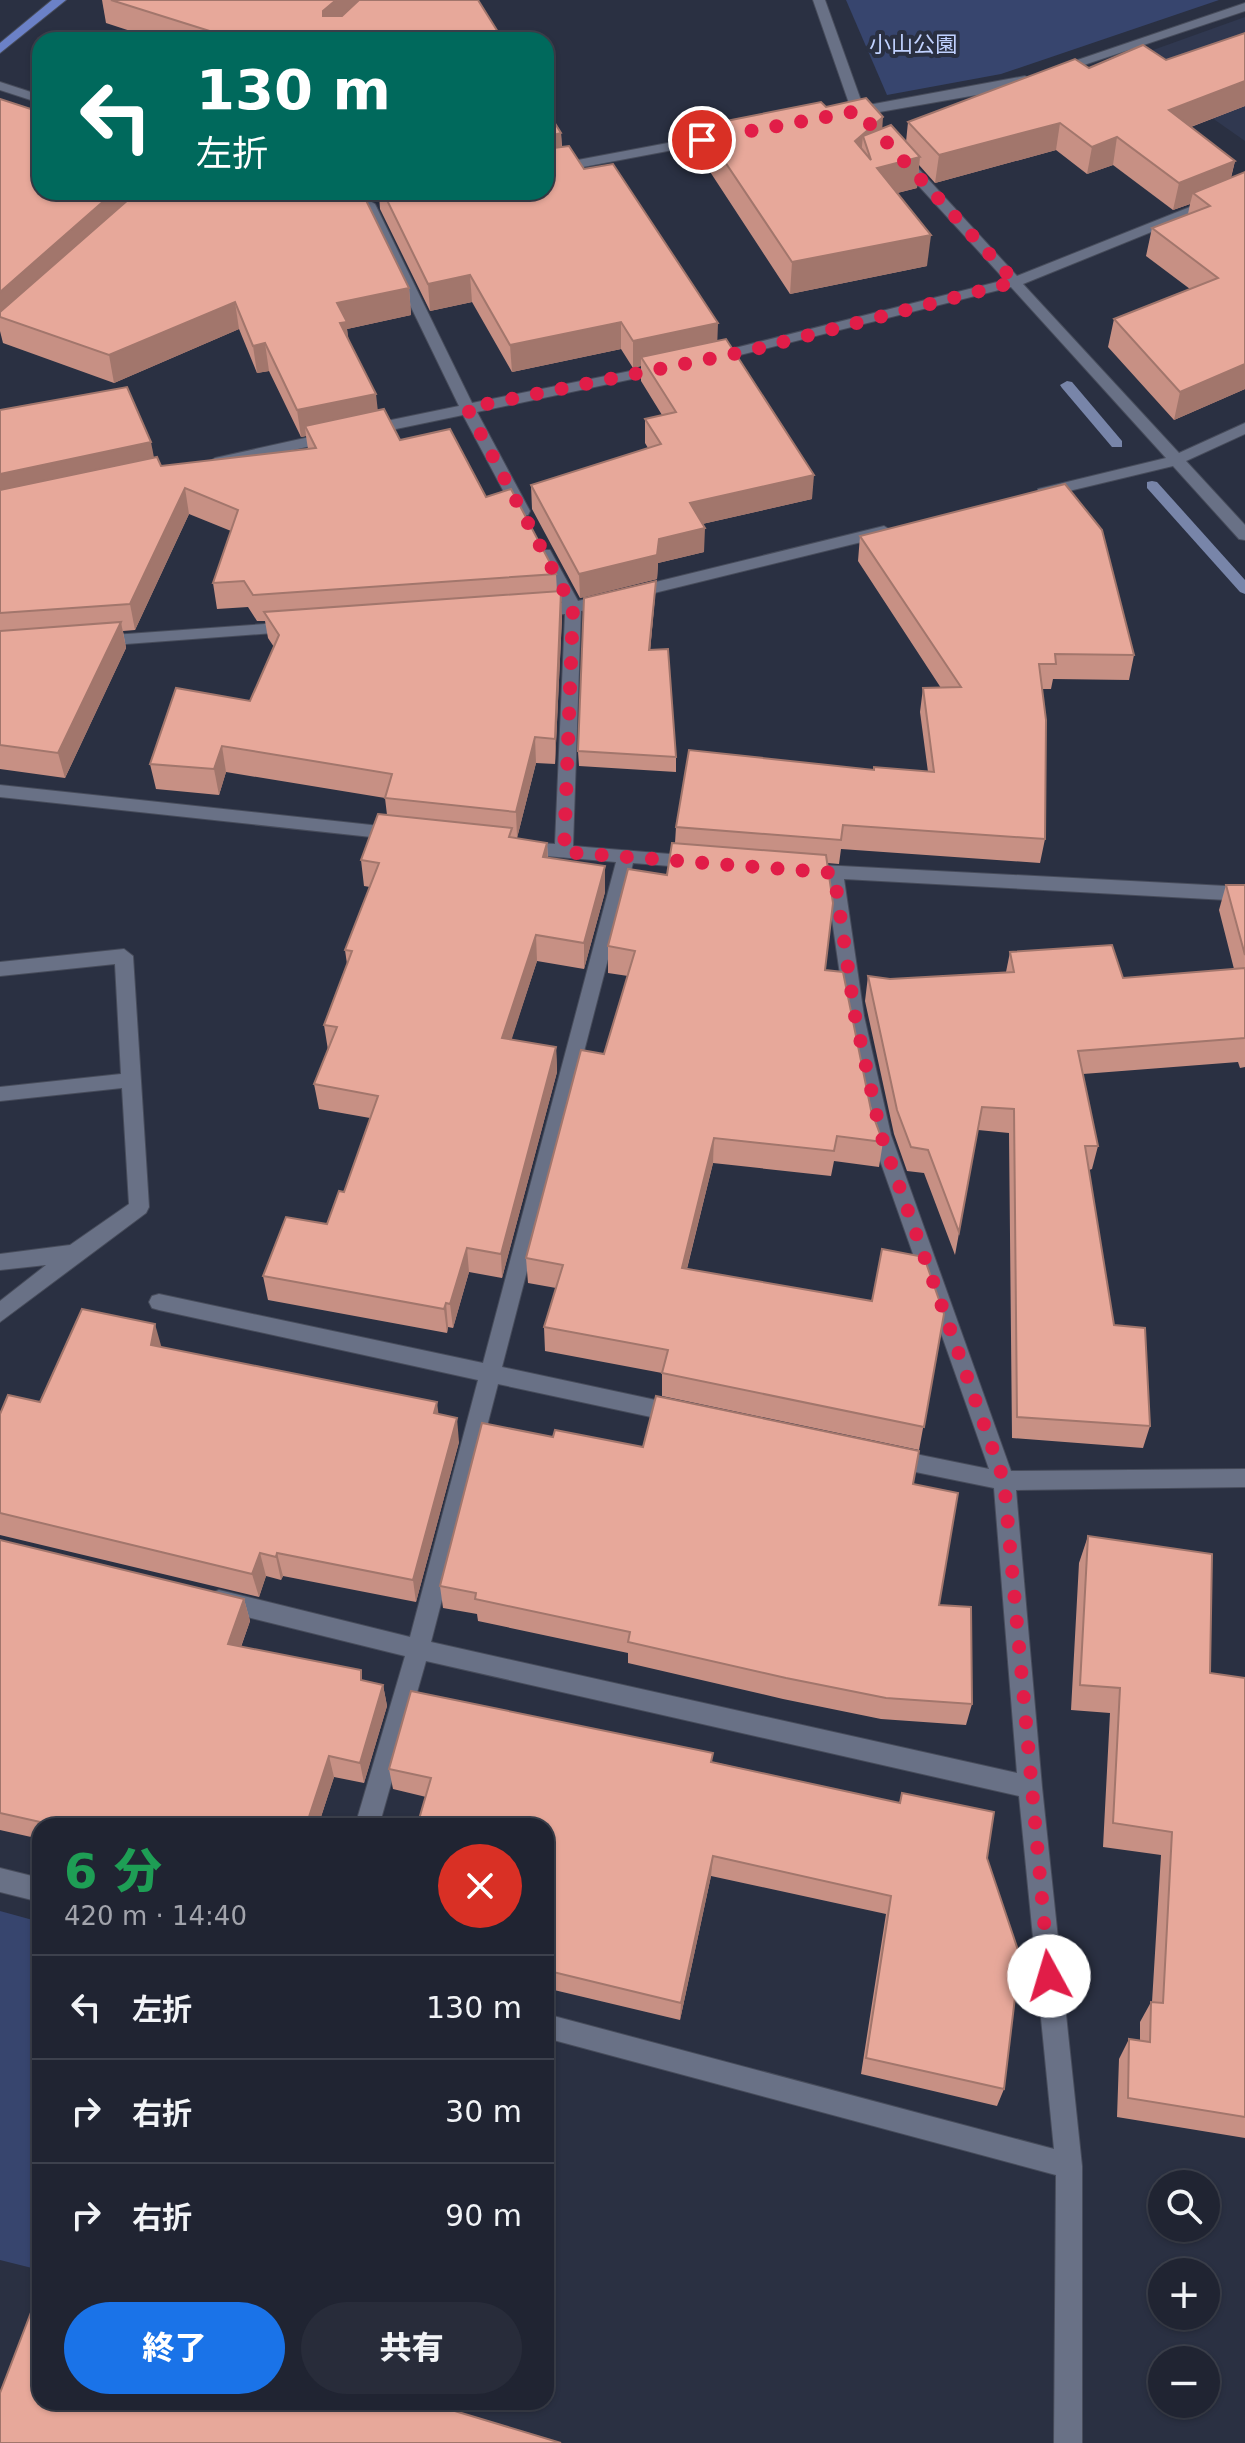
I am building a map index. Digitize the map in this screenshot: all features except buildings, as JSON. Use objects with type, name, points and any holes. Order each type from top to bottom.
[{"type":"main road","points":[[0,49],[60,0]]},
{"type":"street","points":[[819,0],[858,111],[879,134]]},
{"type":"street","points":[[827,117],[1005,86],[1245,7]]},
{"type":"street","points":[[0,86],[32,96]]},
{"type":"street","points":[[554,168],[733,134]]},
{"type":"street","points":[[889,145],[1245,535]]},
{"type":"street","points":[[202,466],[748,351],[1015,282],[1245,189]]},
{"type":"street","points":[[369,201],[467,408],[573,608],[564,852]]},
{"type":"street","points":[[1021,498],[1176,460],[1245,428]]},
{"type":"street","points":[[509,612],[573,608],[897,528]]},
{"type":"street","points":[[80,642],[318,625]]},
{"type":"street","points":[[0,791],[423,837]]},
{"type":"street","points":[[502,845],[715,864]]},
{"type":"street","points":[[369,1818],[418,1649],[626,857]]},
{"type":"street","points":[[790,870],[1245,894]]},
{"type":"street","points":[[834,873],[855,1016],[881,1135],[1004,1481],[1030,1787],[1069,2166],[1068,2443]]},
{"type":"street","points":[[0,969],[124,956],[139,1207],[0,1313]]},
{"type":"street","points":[[0,1094],[132,1080]]},
{"type":"street","points":[[0,1262],[75,1253]]},
{"type":"street","points":[[159,1302],[707,1419]]},
{"type":"street","points":[[863,1452],[1004,1481],[1245,1478]]},
{"type":"street","points":[[201,1596],[418,1649],[1030,1787]]},
{"type":"street","points":[[0,1880],[32,1888]]},
{"type":"street","points":[[554,2028],[1069,2166]]},
{"type":"shaded area","points":[[1245,17],[1245,141],[1128,59]]},
{"type":"green space","name":"小山公園","points":[[846,0],[1219,0],[1001,74],[887,95]]},
{"type":"green space","points":[[0,1911],[32,1920],[32,2268],[0,2260]]},
{"type":"waterway","points":[[1067,385],[1117,444]]},
{"type":"waterway","points":[[1152,485],[1245,589]]},
{"type":"route","points":[[702,140],[858,111],[1015,282],[748,351],[467,408],[573,608],[564,852],[834,873],[855,1016],[881,1135],[1004,1481],[1049,1976]]}]
